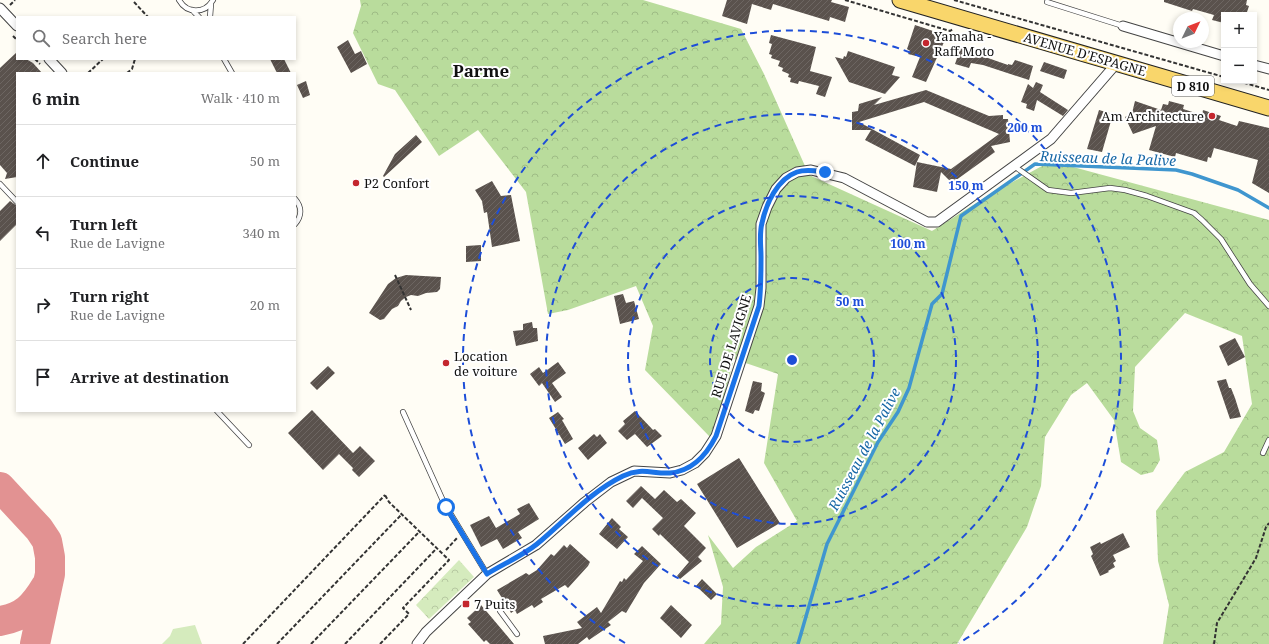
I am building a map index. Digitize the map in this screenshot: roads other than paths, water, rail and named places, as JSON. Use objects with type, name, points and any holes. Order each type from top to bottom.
[{"type":"main road","name":"AVENUE D'ESPAGNE","points":[[900,0],[1269,108]]},
{"type":"street","points":[[0,8],[16,25]]},
{"type":"street","points":[[1123,26],[1221,55]]},
{"type":"street","points":[[50,60],[61,72]]},
{"type":"street","name":"RUE DE LAVIGNE","points":[[418,644],[426,632],[487,574],[536,545],[594,495],[622,476],[634,471],[670,473],[682,470],[695,463],[705,453],[716,436],[759,306],[761,288],[761,224],[776,189],[786,178],[797,172],[811,170],[844,178],[927,222],[937,222],[1015,167],[1051,139],[1116,64]]},
{"type":"street","points":[[1257,66],[1269,69]]},
{"type":"lane","points":[[179,0],[184,6],[192,10],[198,16]]},
{"type":"lane","points":[[192,10],[202,10],[212,2]]},
{"type":"lane","points":[[210,16],[212,2]]},
{"type":"lane","points":[[1047,2],[1123,26]]},
{"type":"lane","points":[[225,60],[231,72]]},
{"type":"lane","points":[[1015,167],[1048,190],[1071,193],[1110,188],[1125,190],[1147,196],[1194,213],[1221,239],[1250,284],[1269,306]]},
{"type":"lane","points":[[0,184],[16,201]]},
{"type":"lane","points":[[296,201],[300,207],[301,213],[300,218],[296,223]]},
{"type":"lane","points":[[218,412],[249,445]]},
{"type":"lane","points":[[403,412],[444,503],[487,574]]},
{"type":"lane","points":[[1263,453],[1269,440]]},
{"type":"lane","points":[[504,601],[501,604],[500,611],[517,634]]},
{"type":"waterway","name":"Ruisseau de la Palive","points":[[798,644],[827,544],[878,442],[898,412],[909,388],[932,304],[942,294],[961,216],[1035,164],[1176,170],[1238,190],[1269,208]]},
{"type":"place","name":"Yamaha - Raff Moto","points":[[926,43]]},
{"type":"place","name":"Am Architecture","points":[[1212,116]]},
{"type":"place","name":"P2 Confort","points":[[356,183]]},
{"type":"place","name":"Location de voiture","points":[[446,363]]},
{"type":"place","name":"7 Puits","points":[[466,604]]},
{"type":"district","name":"Parme","points":[[481,70]]}]
